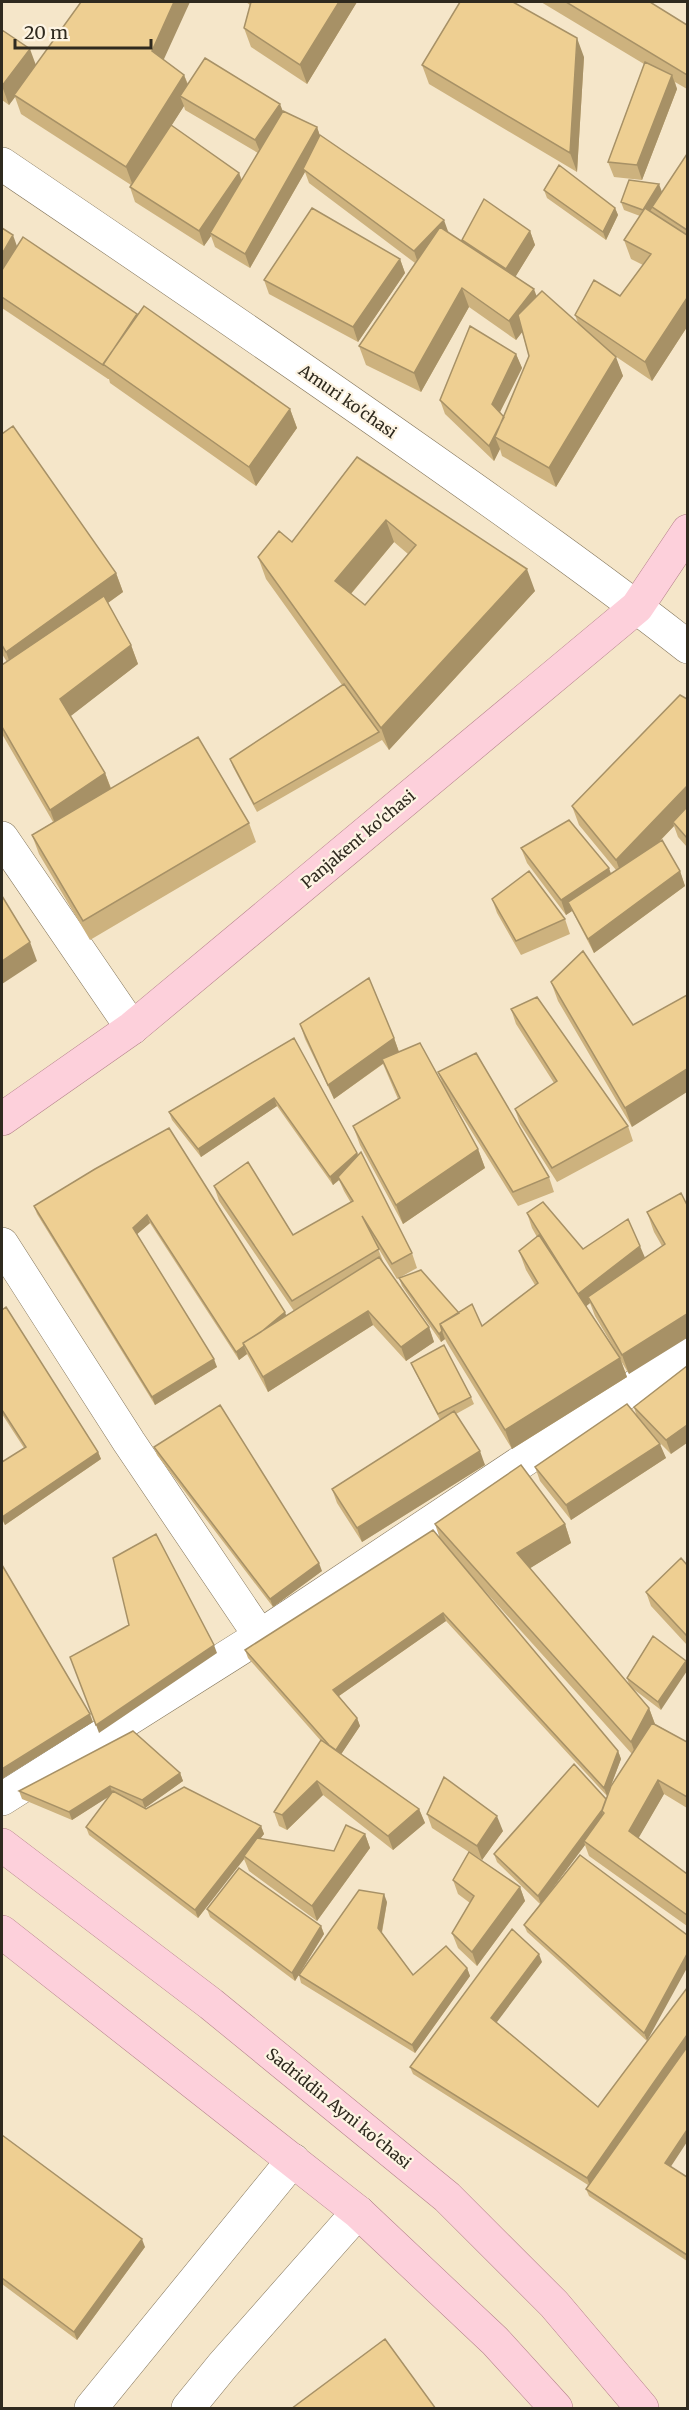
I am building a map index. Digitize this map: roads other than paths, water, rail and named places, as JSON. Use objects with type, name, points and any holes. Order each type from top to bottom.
[{"type":"main road","name":"Panjakent ko'chasi","points":[[2,1119],[132,1028],[637,608],[687,531]]},
{"type":"main road","name":"Sadriddin Ayni ko'chasi","points":[[2,1845],[211,2004],[447,2197],[554,2304],[642,2409]]},
{"type":"main road","points":[[2,1932],[358,2212],[495,2341],[556,2409]]},
{"type":"street","name":"Amuri ko'chasi","points":[[2,164],[239,324],[637,608],[687,647]]},
{"type":"street","points":[[2,838],[132,1028]]},
{"type":"street","points":[[2,1244],[129,1442],[260,1636]]},
{"type":"street","points":[[2,1799],[260,1636],[687,1351]]},
{"type":"street","points":[[91,2409],[293,2160]]},
{"type":"street","points":[[188,2409],[223,2365],[358,2212]]}]
